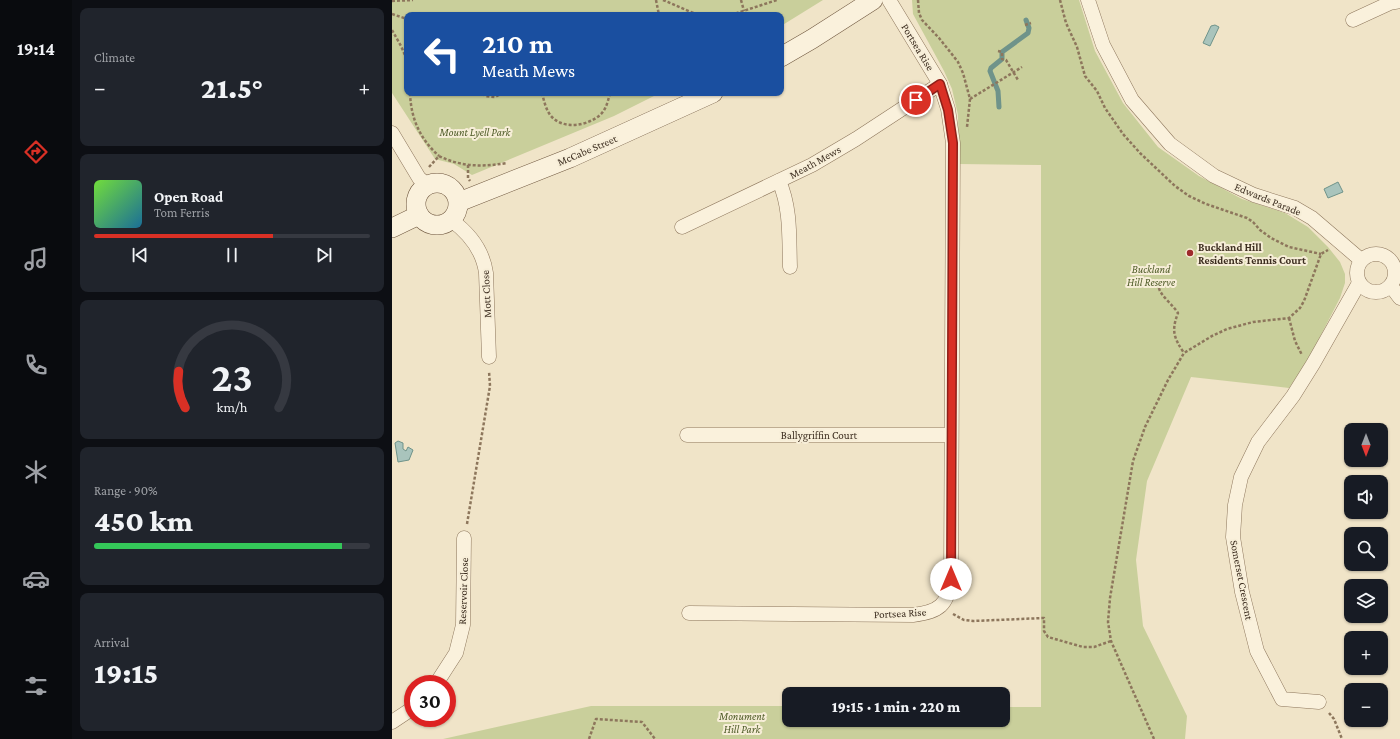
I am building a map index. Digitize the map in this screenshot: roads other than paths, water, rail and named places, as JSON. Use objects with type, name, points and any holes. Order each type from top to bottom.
[{"type":"street","points":[[784,55],[873,0]]},
{"type":"street","name":"Portsea Rise","points":[[689,613],[913,615],[932,612],[941,605],[948,596],[951,579],[953,143],[948,110],[940,84],[889,0]]},
{"type":"street","name":"Edwards Parade","points":[[1088,0],[1103,45],[1132,100],[1170,144],[1214,176],[1254,195],[1295,208],[1312,218],[1361,260]]},
{"type":"street","points":[[1353,20],[1390,3],[1400,1]]},
{"type":"street","name":"Meath Mews","points":[[682,227],[812,165],[940,84]]},
{"type":"street","name":"McCabe Street","points":[[459,202],[570,158],[706,96]]},
{"type":"street","points":[[392,133],[423,181],[447,185],[453,189],[457,195],[459,202],[457,212],[451,220],[445,224],[430,224],[419,215],[416,208],[416,202],[423,181]]},
{"type":"street","points":[[779,181],[787,204],[790,267]]},
{"type":"street","points":[[392,228],[419,215]]},
{"type":"street","name":"Mott Close","points":[[451,220],[462,228],[471,238],[484,260],[486,273],[489,356]]},
{"type":"street","points":[[1359,283],[1368,291],[1374,293],[1386,290],[1391,286],[1395,276],[1394,267],[1396,259],[1376,254],[1369,255],[1361,260]]},
{"type":"street","name":"Somerset Crescent","points":[[1319,702],[1282,699],[1257,651],[1242,592],[1233,537],[1235,505],[1241,477],[1258,442],[1294,396],[1359,283],[1356,273],[1361,260]]},
{"type":"street","points":[[1391,286],[1400,298]]},
{"type":"street","name":"Ballygriffin Court","points":[[687,435],[951,435]]},
{"type":"street","name":"Reservoir Close","points":[[442,675],[456,653],[463,626],[464,538]]},
{"type":"street","points":[[392,722],[404,714]]},
{"type":"water","points":[[1215,25],[1219,27],[1210,46],[1203,43],[1211,26]]},
{"type":"water","points":[[1338,182],[1343,192],[1328,198],[1324,189]]},
{"type":"water","points":[[398,441],[403,443],[403,449],[406,451],[408,447],[413,450],[409,460],[398,462],[395,443]]},
{"type":"waterway","points":[[999,107],[998,91],[990,71],[991,68],[1002,59],[1002,52],[1028,33],[1029,28],[1026,20]]},
{"type":"place","name":"Buckland Hill Residents Tennis Court","points":[[1190,253]]},
{"type":"park label","name":"Mount Lyell Park","points":[[475,132]]},
{"type":"park label","name":"Buckland Hill Reserve","points":[[1151,275]]},
{"type":"park label","name":"Monument Hill Park","points":[[742,722]]}]
